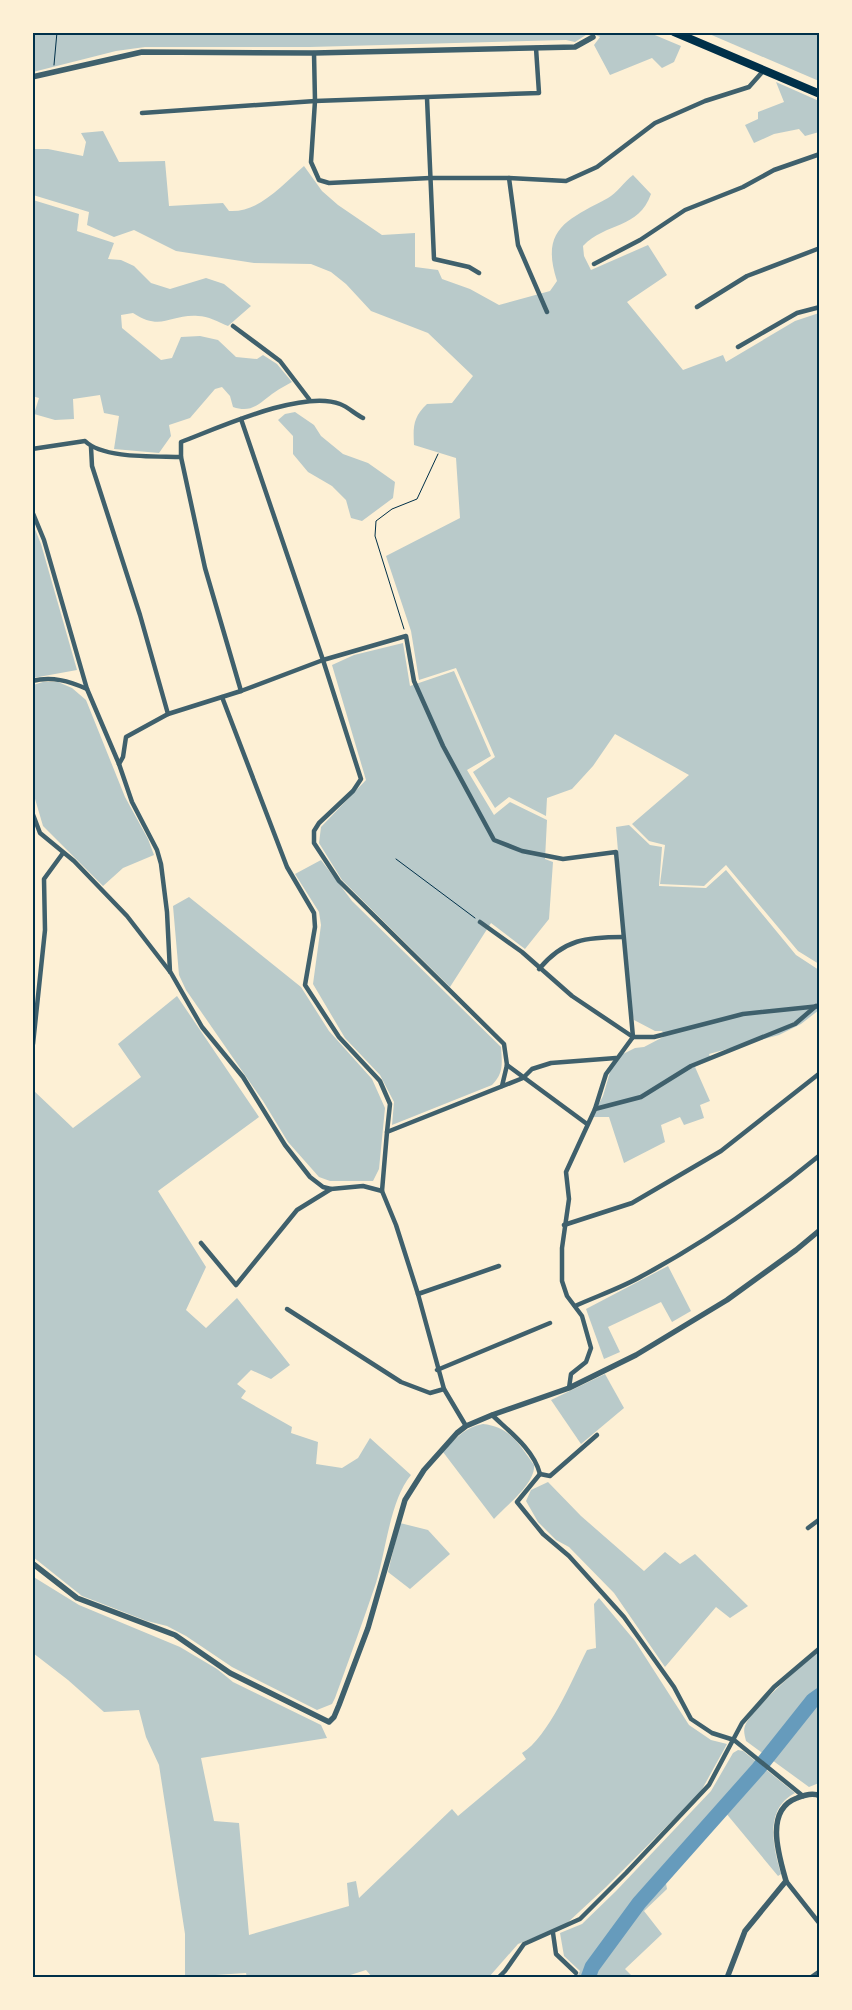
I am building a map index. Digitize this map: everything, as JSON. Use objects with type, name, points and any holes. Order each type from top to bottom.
[{"type":"highway","points":[[674,32],[820,94]]},
{"type":"street","points":[[32,77],[54,70],[74,69],[142,52],[314,53],[574,47],[592,37]]},
{"type":"street","points":[[142,113],[315,102],[539,93],[536,48]]},
{"type":"street","points":[[314,53],[315,102],[311,162],[319,180],[329,183],[430,178],[509,178],[566,181],[597,167],[655,123],[706,101],[749,87],[764,70]]},
{"type":"street","points":[[427,98],[434,259],[469,267],[479,273]]},
{"type":"street","points":[[594,264],[640,240],[686,210],[743,187],[774,170],[820,154]]},
{"type":"street","points":[[509,178],[518,245],[547,312]]},
{"type":"street","points":[[697,307],[747,276],[820,248]]},
{"type":"street","points":[[738,347],[797,313],[820,307]]},
{"type":"street","points":[[233,326],[280,361],[309,399]]},
{"type":"street","points":[[241,691],[205,568],[181,457],[182,442],[241,419],[309,399],[339,403],[363,418]]},
{"type":"street","points":[[241,419],[323,660],[361,779],[353,791],[319,823],[314,831],[314,843],[339,881],[504,1044],[506,1065],[502,1086]]},
{"type":"street","points":[[32,449],[85,441],[91,447],[104,452],[181,457]]},
{"type":"street","points":[[91,447],[92,466],[140,614],[168,714]]},
{"type":"street","points":[[32,511],[44,540],[87,689],[119,764],[132,802],[157,850],[161,864],[168,920],[170,973]]},
{"type":"street","points":[[119,764],[123,757],[126,737],[168,714],[222,698],[323,660],[406,636],[414,681],[443,746],[494,840],[522,851],[563,859],[616,852],[633,1037],[606,1074],[595,1109],[566,1172],[569,1199],[564,1225],[562,1281],[567,1296],[582,1316],[591,1348],[586,1362],[571,1374],[569,1388]]},
{"type":"street","points":[[32,681],[43,678],[67,681],[87,689]]},
{"type":"street","points":[[222,698],[287,867],[314,913],[315,927],[305,985],[339,1037],[380,1081],[390,1104],[382,1191],[396,1224],[418,1294],[437,1370],[444,1388],[466,1426]]},
{"type":"street","points":[[32,812],[40,832],[64,853],[127,916],[170,973],[187,1004],[252,1091],[285,1145],[315,1182],[331,1189]]},
{"type":"street","points":[[33,1044],[45,930],[44,879],[64,853]]},
{"type":"street","points":[[480,922],[522,952],[539,969],[572,996],[633,1037],[654,1037],[743,1014],[818,1006]]},
{"type":"street","points":[[539,969],[550,955],[568,944],[593,937],[623,937]]},
{"type":"street","points":[[595,1109],[641,1097],[691,1066],[795,1024],[818,1006]]},
{"type":"street","points":[[387,1132],[523,1078],[532,1069],[551,1064],[616,1058]]},
{"type":"street","points":[[506,1065],[588,1124]]},
{"type":"street","points":[[564,1225],[632,1203],[721,1150],[820,1073]]},
{"type":"street","points":[[575,1306],[640,1277],[683,1253],[772,1194],[820,1155]]},
{"type":"street","points":[[201,1243],[236,1285],[297,1210],[331,1189],[363,1186],[382,1191]]},
{"type":"street","points":[[32,1563],[77,1598],[175,1635],[230,1673],[321,1720],[329,1722],[339,1705],[368,1628],[405,1500],[437,1453],[466,1426],[569,1388],[636,1355],[698,1319],[768,1272],[820,1230]]},
{"type":"street","points":[[418,1294],[499,1266]]},
{"type":"street","points":[[287,1309],[401,1382],[430,1393],[444,1388]]},
{"type":"street","points":[[437,1370],[550,1323]]},
{"type":"street","points":[[492,1415],[529,1451],[538,1465],[540,1474]]},
{"type":"street","points":[[540,1474],[550,1476],[597,1435]]},
{"type":"street","points":[[540,1474],[517,1502],[542,1534],[568,1556],[624,1617],[674,1687],[691,1719],[712,1733],[734,1740],[771,1768],[803,1796]]},
{"type":"street","points":[[808,1528],[820,1519]]},
{"type":"street","points":[[498,1978],[505,1972],[524,1944],[580,1919],[709,1785],[742,1724],[774,1687],[820,1648]]},
{"type":"street","points":[[818,1794],[803,1796],[789,1801],[781,1810],[776,1829],[777,1850],[786,1881],[820,1924]]},
{"type":"street","points":[[727,1978],[746,1931],[786,1881]]},
{"type":"street","points":[[552,1932],[556,1954],[576,1973]]},
{"type":"street","points":[[810,1978],[820,1971]]},
{"type":"path","points":[[54,70],[57,32]]},
{"type":"path","points":[[406,636],[375,536],[376,521],[392,509],[417,499],[438,454]]},
{"type":"path","points":[[396,859],[480,922]]},
{"type":"shaded area","points":[[33,33],[589,33],[575,42],[566,40],[310,47],[145,47],[116,51],[33,72]]},
{"type":"shaded area","points":[[591,33],[650,33],[681,46],[674,62],[662,68],[652,58],[610,75],[594,45],[600,37]]},
{"type":"shaded area","points":[[707,33],[819,33],[819,81]]},
{"type":"shaded area","points":[[776,82],[819,101],[819,132],[805,136],[799,129],[774,134],[754,143],[745,125],[758,119],[758,112],[784,102]]},
{"type":"shaded area","points":[[103,131],[119,162],[165,161],[169,206],[223,203],[229,211],[240,210],[260,203],[279,189],[304,166],[322,191],[338,205],[382,235],[415,233],[415,267],[438,270],[442,279],[470,289],[499,305],[550,291],[557,281],[552,249],[555,238],[561,228],[569,220],[611,196],[633,175],[651,194],[646,205],[639,214],[630,220],[592,238],[583,246],[584,256],[591,270],[648,245],[667,275],[627,302],[683,370],[723,355],[726,362],[795,321],[819,313],[819,964],[798,951],[726,865],[704,886],[660,884],[665,845],[649,841],[632,824],[689,775],[615,734],[593,766],[572,789],[547,798],[546,816],[509,797],[495,808],[473,772],[495,757],[456,668],[419,680],[411,631],[386,556],[460,518],[456,458],[414,445],[414,428],[416,418],[427,404],[452,403],[473,376],[428,333],[371,311],[346,284],[331,272],[311,264],[254,263],[176,251],[134,230],[114,237],[87,225],[89,212],[33,195],[33,149],[48,149],[83,156],[86,142],[81,133]]},
{"type":"shaded area","points":[[33,200],[79,214],[77,231],[114,243],[108,259],[121,260],[134,266],[151,283],[170,289],[206,278],[224,284],[251,306],[228,326],[202,316],[180,317],[159,322],[143,319],[133,313],[121,315],[122,328],[161,360],[172,358],[181,337],[200,336],[218,340],[236,357],[257,359],[263,355],[277,364],[292,382],[256,406],[246,409],[233,407],[230,396],[222,387],[215,389],[190,418],[169,425],[171,436],[159,453],[114,449],[119,416],[104,413],[100,395],[73,399],[74,419],[55,420],[34,414],[39,398],[32,396]]},
{"type":"shaded area","points":[[295,412],[314,425],[321,436],[343,454],[368,463],[395,482],[393,498],[362,521],[351,518],[346,500],[332,486],[308,472],[293,454],[293,436],[278,420],[285,414]]},
{"type":"shaded area","points":[[32,522],[41,544],[77,670],[33,678]]},
{"type":"shaded area","points":[[403,643],[410,686],[454,671],[491,756],[467,770],[494,815],[510,802],[547,820],[545,859],[553,862],[549,919],[525,949],[491,923],[450,987],[342,880],[319,843],[321,827],[366,780],[332,665],[354,655]]},
{"type":"shaded area","points":[[43,682],[58,682],[72,688],[86,700],[125,797],[148,839],[154,855],[123,868],[103,886],[43,826],[33,792],[33,685]]},
{"type":"shaded area","points":[[629,825],[650,845],[662,847],[659,886],[706,888],[726,870],[796,955],[819,970],[819,1010],[801,1024],[779,1035],[709,1054],[711,1059],[695,1067],[710,1101],[700,1105],[704,1118],[684,1125],[680,1117],[661,1125],[665,1142],[624,1163],[609,1117],[592,1117],[603,1096],[613,1062],[619,1056],[635,1048],[644,1047],[665,1036],[662,1031],[655,1031],[634,1020],[631,1009],[616,827]]},
{"type":"shaded area","points":[[321,860],[352,901],[501,1047],[502,1063],[500,1072],[492,1085],[392,1125],[394,1102],[380,1075],[345,1038],[313,984],[321,925],[319,912],[295,874]]},
{"type":"shaded area","points":[[189,897],[301,987],[329,1031],[372,1079],[385,1108],[379,1169],[373,1181],[330,1181],[319,1177],[288,1142],[263,1101],[186,990],[179,975],[173,906]]},
{"type":"shaded area","points":[[177,996],[259,1117],[158,1191],[206,1267],[186,1310],[206,1328],[237,1298],[290,1365],[271,1379],[251,1370],[237,1384],[246,1391],[241,1398],[292,1427],[291,1433],[318,1442],[316,1464],[342,1468],[358,1458],[370,1438],[411,1475],[398,1498],[393,1512],[376,1583],[335,1698],[332,1704],[317,1710],[232,1667],[186,1636],[167,1626],[147,1621],[82,1596],[33,1557],[33,1090],[73,1128],[141,1077],[118,1044]]},
{"type":"shaded area","points":[[668,1266],[691,1311],[672,1322],[661,1302],[608,1327],[620,1352],[604,1359],[586,1309]]},
{"type":"shaded area","points":[[605,1374],[624,1408],[581,1444],[551,1400]]},
{"type":"shaded area","points":[[483,1424],[507,1433],[534,1465],[533,1472],[525,1487],[494,1519],[443,1452],[456,1438],[466,1431]]},
{"type":"shaded area","points":[[548,1482],[581,1516],[644,1571],[665,1552],[680,1564],[695,1554],[748,1606],[730,1618],[716,1607],[665,1667],[614,1593],[569,1547],[556,1540],[538,1522],[526,1501],[531,1490]]},
{"type":"shaded area","points":[[400,1523],[428,1530],[450,1554],[410,1589],[388,1572]]},
{"type":"shaded area","points":[[32,1576],[79,1605],[180,1647],[217,1669],[233,1682],[321,1725],[327,1738],[201,1758],[214,1821],[239,1823],[249,1935],[349,1906],[347,1883],[356,1881],[359,1898],[452,1809],[458,1816],[526,1759],[522,1753],[541,1735],[550,1721],[587,1650],[596,1648],[594,1604],[599,1598],[635,1641],[689,1725],[711,1740],[727,1744],[700,1793],[606,1887],[565,1925],[518,1944],[489,1977],[372,1977],[366,1970],[341,1978],[247,1978],[246,1973],[185,1977],[185,1934],[159,1765],[146,1737],[139,1710],[104,1712],[68,1680],[33,1653]]},
{"type":"shaded area","points":[[819,1651],[819,1783],[809,1787],[746,1741],[744,1730],[756,1710],[791,1675]]},
{"type":"shaded area","points":[[738,1750],[743,1751],[795,1793],[785,1800],[779,1809],[773,1829],[775,1852],[781,1874],[778,1876],[725,1812],[665,1878],[667,1889],[644,1911],[662,1934],[625,1969],[633,1977],[577,1977],[580,1971],[564,1956],[560,1933],[582,1924],[616,1891],[711,1791],[733,1753]]},
{"type":"waterway","points":[[588,1978],[592,1967],[639,1903],[758,1769],[813,1700],[820,1695]]}]
